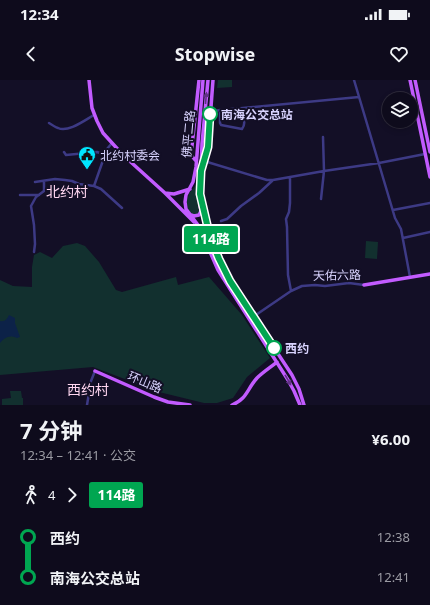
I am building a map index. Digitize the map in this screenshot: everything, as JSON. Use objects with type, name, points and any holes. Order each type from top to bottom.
[{"type":"main road","points":[[89,80],[91,103],[94,115],[103,133],[193,222],[196,222]]},
{"type":"main road","points":[[196,161],[191,155],[199,80]]},
{"type":"main road","name":"佛平二路","points":[[190,215],[186,208],[185,202],[186,195],[193,182],[203,80]]},
{"type":"main road","name":"佛平二路","points":[[208,80],[202,144],[200,194],[205,218],[214,248],[230,281],[292,375],[299,389],[304,405]]},
{"type":"main road","points":[[201,171],[208,147],[213,80]]},
{"type":"main road","points":[[410,80],[430,177]]},
{"type":"main road","points":[[415,80],[429,137],[430,152]]},
{"type":"main road","points":[[194,120],[197,143]]},
{"type":"main road","points":[[192,142],[197,150]]},
{"type":"main road","points":[[164,193],[174,194],[190,189]]},
{"type":"main road","points":[[190,215],[198,216],[200,213],[200,194]]},
{"type":"main road","points":[[190,215],[204,233],[218,270],[277,362],[294,391],[300,405]]},
{"type":"main road","name":"天佑六路","points":[[364,285],[430,274]]},
{"type":"main road","points":[[232,405],[242,400],[259,377],[277,362]]},
{"type":"main road","name":"环山路","points":[[95,371],[154,397],[168,402],[190,405]]},
{"type":"street","points":[[354,80],[395,218],[401,229],[410,277]]},
{"type":"street","points":[[210,111],[359,96]]},
{"type":"street","points":[[220,110],[220,116],[220,123],[221,125],[242,129],[244,126],[243,118],[220,116]]},
{"type":"street","points":[[49,123],[57,128],[68,128],[75,126],[94,115]]},
{"type":"street","points":[[321,199],[324,171],[323,137]]},
{"type":"street","points":[[94,186],[107,149],[112,143]]},
{"type":"street","points":[[64,152],[66,156],[97,152],[106,155]]},
{"type":"street","points":[[204,161],[268,180],[273,180],[426,154]]},
{"type":"street","points":[[290,177],[290,203],[289,212],[286,219],[288,270],[291,291]]},
{"type":"street","points":[[35,182],[65,180],[94,186],[101,189],[122,208]]},
{"type":"street","points":[[221,221],[227,219],[273,180]]},
{"type":"street","points":[[34,252],[34,225],[31,206],[36,197],[44,191],[44,181]]},
{"type":"street","points":[[20,195],[39,195]]},
{"type":"street","points":[[393,210],[430,203]]},
{"type":"street","points":[[403,238],[430,232]]},
{"type":"street","name":"天佑六路","points":[[253,317],[291,291],[302,286],[315,284],[325,286],[349,283],[364,285]]},
{"type":"street","points":[[87,405],[91,381],[95,371]]},
{"type":"green space","points":[[218,80],[232,80],[232,87],[217,88]]},
{"type":"green space","points":[[199,171],[198,193],[200,211],[199,214],[194,216],[189,211],[187,199],[196,184]]},
{"type":"green space","points":[[366,241],[378,242],[377,259],[365,258]]},
{"type":"green space","points":[[77,243],[85,246],[99,262],[116,290],[122,292],[176,277],[178,285],[209,277],[242,315],[270,358],[247,377],[233,398],[217,403],[204,403],[159,392],[93,367],[0,375],[0,280],[13,286],[32,287],[32,267],[34,255],[40,252],[52,258],[63,246]]},
{"type":"green space","points":[[10,391],[21,391],[23,405],[2,405],[2,399],[11,398]]},
{"type":"water","points":[[9,315],[15,318],[15,323],[20,337],[7,337],[0,343],[0,321],[6,320]]},
{"type":"bus line","name":"114路","points":[[210,114],[208,147],[201,171],[200,194],[210,237],[230,281],[274,348]]},
{"type":"place","name":"南海公交总站","points":[[210,114]]},
{"type":"place","name":"北约村委会","points":[[87,170]]},
{"type":"place","name":"西约","points":[[274,348]]},
{"type":"district","name":"北约村","points":[[67,191]]},
{"type":"district","name":"西约村","points":[[88,389]]}]
